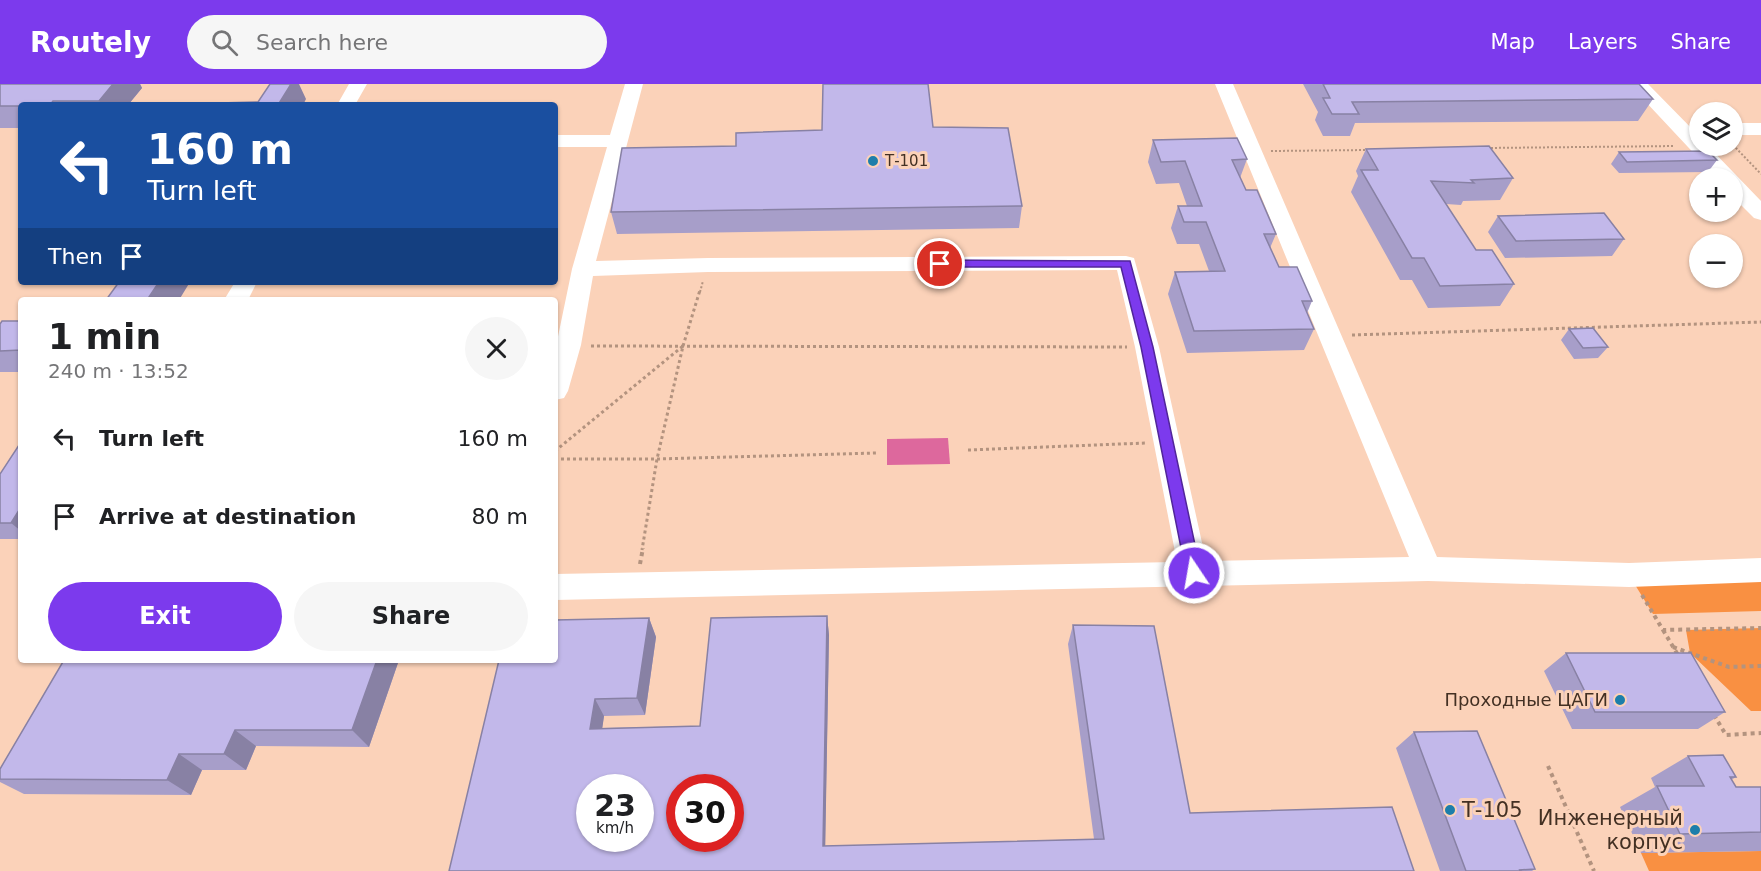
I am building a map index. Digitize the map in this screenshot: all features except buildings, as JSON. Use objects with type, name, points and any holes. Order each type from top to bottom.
[{"type":"street","points":[[348,102],[358,84]]},
{"type":"street","points":[[558,372],[562,346],[634,84]]},
{"type":"street","points":[[1224,84],[1428,569]]},
{"type":"street","points":[[1638,84],[1689,131]]},
{"type":"street","points":[[1743,129],[1761,129]]},
{"type":"street","points":[[558,141],[619,141]]},
{"type":"street","points":[[1710,156],[1720,168]]},
{"type":"street","points":[[1743,194],[1761,213]]},
{"type":"street","points":[[583,269],[708,265],[1126,263],[1147,347],[1194,573]]},
{"type":"street","points":[[558,587],[1428,569],[1629,575],[1761,570]]},
{"type":"path","points":[[1486,148],[1689,135]]},
{"type":"path","points":[[1251,151],[1369,150]]},
{"type":"path","points":[[1743,155],[1761,174]]},
{"type":"path","points":[[637,586],[657,459],[683,346],[708,265]]},
{"type":"path","points":[[1330,335],[1761,322]]},
{"type":"path","points":[[562,346],[1147,347]]},
{"type":"path","points":[[558,450],[683,346]]},
{"type":"path","points":[[968,450],[1167,442]]},
{"type":"path","points":[[558,459],[657,459],[876,453]]},
{"type":"path","points":[[1629,575],[1679,656]]},
{"type":"path","points":[[1663,630],[1761,628]]},
{"type":"path","points":[[1673,646],[1729,667],[1761,666]]},
{"type":"path","points":[[1708,705],[1726,735],[1761,733]]},
{"type":"path","points":[[1548,766],[1594,871]]},
{"type":"shaded area","points":[[948,438],[950,464],[887,465],[887,439]]},
{"type":"shaded area","points":[[1761,570],[1761,611],[1653,614],[1629,575]]},
{"type":"shaded area","points":[[1761,628],[1761,711],[1751,711],[1690,653],[1686,630]]},
{"type":"shaded area","points":[[1761,851],[1761,871],[1649,871],[1641,853]]},
{"type":"place","name":"Т-101","points":[[873,161]]},
{"type":"place","name":"Проходные ЦАГИ","points":[[1620,700]]},
{"type":"place","name":"Т-105","points":[[1450,810]]},
{"type":"place","name":"Инженерный корпус","points":[[1695,830]]},
{"type":"route","points":[[940,264],[1126,263],[1147,347],[1194,573]]}]
